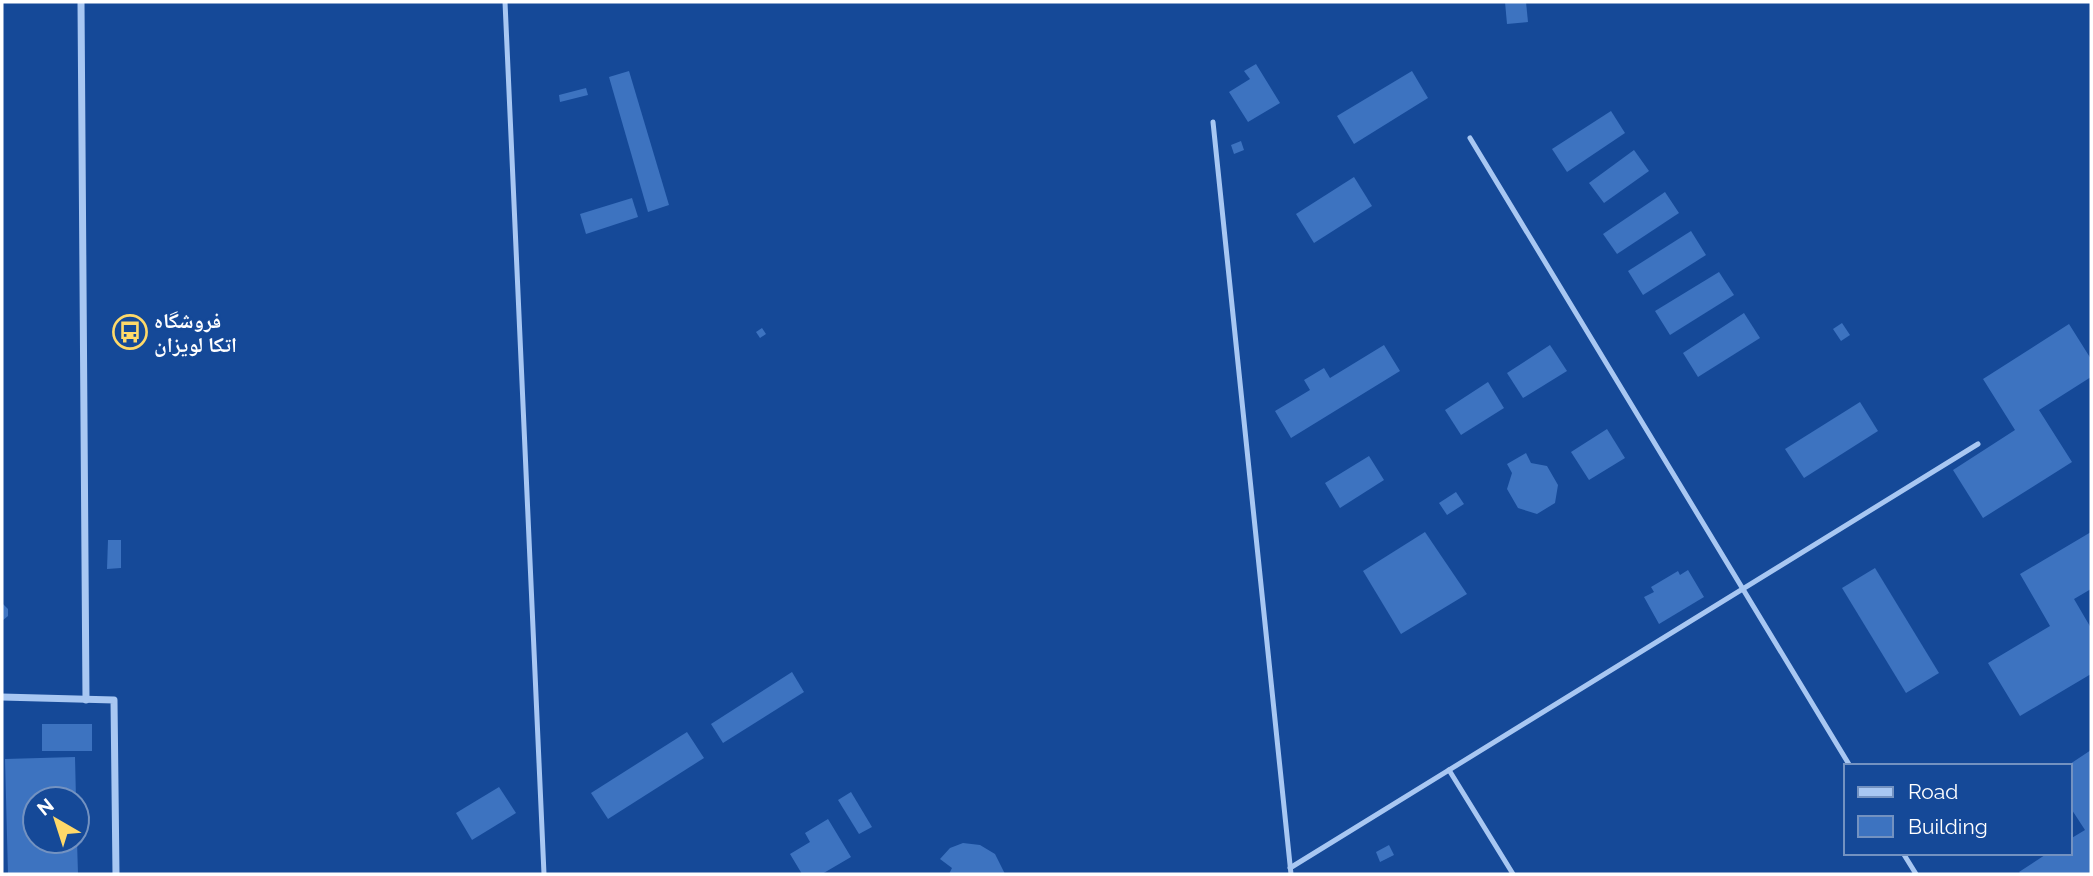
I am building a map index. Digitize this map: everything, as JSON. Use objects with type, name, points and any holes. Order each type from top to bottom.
[{"type":"street","points":[[81,2],[86,699]]},
{"type":"street","points":[[2,697],[114,700],[116,874]]},
{"type":"lane","points":[[505,2],[544,874]]},
{"type":"lane","points":[[1213,122],[1291,871],[1449,770],[1978,444]]},
{"type":"lane","points":[[1470,138],[1849,764]]},
{"type":"lane","points":[[1449,770],[1513,874]]},
{"type":"lane","points":[[1904,855],[1916,874]]},
{"type":"building","points":[[1505,2],[1526,2],[1528,22],[1507,24]]},
{"type":"building","points":[[1256,64],[1280,103],[1248,122],[1229,92],[1250,79],[1244,71]]},
{"type":"building","points":[[629,71],[669,205],[648,212],[609,77]]},
{"type":"building","points":[[1412,71],[1428,98],[1354,144],[1337,116]]},
{"type":"building","points":[[586,88],[588,95],[560,102],[559,95]]},
{"type":"building","points":[[1611,111],[1625,133],[1567,172],[1552,149]]},
{"type":"building","points":[[1241,141],[1244,150],[1234,154],[1231,145]]},
{"type":"building","points":[[1634,150],[1649,171],[1604,203],[1589,183]]},
{"type":"building","points":[[1354,177],[1372,206],[1314,243],[1296,214]]},
{"type":"building","points":[[1665,192],[1679,213],[1617,254],[1603,234]]},
{"type":"building","points":[[632,198],[638,217],[586,234],[580,214]]},
{"type":"building","points":[[1691,231],[1706,255],[1643,295],[1628,271]]},
{"type":"building","points":[[1719,272],[1734,295],[1670,335],[1655,311]]},
{"type":"building","points":[[1744,313],[1760,338],[1698,377],[1683,353]]},
{"type":"building","points":[[1842,323],[1850,335],[1841,341],[1833,329]]},
{"type":"building","points":[[2069,324],[2091,359],[2091,377],[2039,410],[2072,462],[1983,518],[1953,470],[2015,430],[1983,379]]},
{"type":"building","points":[[762,328],[766,334],[760,338],[756,332]]},
{"type":"building","points":[[1384,345],[1400,371],[1291,438],[1275,411],[1310,390],[1304,380],[1324,368],[1330,378]]},
{"type":"building","points":[[1550,345],[1567,371],[1523,398],[1507,373]]},
{"type":"building","points":[[1488,382],[1504,408],[1461,435],[1445,410]]},
{"type":"building","points":[[1860,402],[1878,431],[1804,478],[1785,449]]},
{"type":"building","points":[[1607,429],[1625,458],[1589,480],[1571,452]]},
{"type":"building","points":[[1526,453],[1531,463],[1547,466],[1558,485],[1555,503],[1537,514],[1518,508],[1507,489],[1512,473],[1507,464]]},
{"type":"building","points":[[1369,456],[1384,480],[1340,508],[1325,483]]},
{"type":"building","points":[[1456,492],[1464,504],[1447,515],[1439,503]]},
{"type":"building","points":[[1425,532],[1467,594],[1401,634],[1363,571]]},
{"type":"building","points":[[2091,532],[2091,589],[2074,599],[2091,628],[2091,674],[2020,716],[1988,663],[2050,626],[2020,574]]},
{"type":"building","points":[[108,540],[121,540],[121,568],[107,569]]},
{"type":"building","points":[[1875,568],[1939,673],[1906,693],[1842,588]]},
{"type":"building","points":[[1688,570],[1704,597],[1659,624],[1644,597],[1654,592],[1651,587],[1678,571],[1680,575]]},
{"type":"building","points":[[2,603],[8,609],[8,616],[2,621]]},
{"type":"building","points":[[792,672],[804,692],[723,743],[711,724]]},
{"type":"building","points":[[42,724],[92,724],[92,751],[42,751]]},
{"type":"building","points":[[687,732],[704,758],[608,819],[591,793]]},
{"type":"building","points":[[2091,750],[2091,874],[2021,874],[2019,872],[2045,855],[2072,855],[2072,838],[2085,830],[2072,810],[2070,764]]},
{"type":"building","points":[[75,757],[76,785],[21,785],[21,855],[77,855],[78,874],[8,874],[5,759]]},
{"type":"building","points":[[499,787],[516,813],[472,840],[456,813]]},
{"type":"building","points":[[851,792],[872,827],[859,834],[838,800]]},
{"type":"building","points":[[828,819],[851,857],[822,874],[802,874],[790,854],[810,842],[805,833]]},
{"type":"building","points":[[963,843],[980,845],[995,854],[1005,874],[949,874],[952,868],[940,859],[950,848]]},
{"type":"building","points":[[1389,845],[1394,855],[1380,862],[1376,852]]},
{"type":"place","name":"فروشگاه اتکا لویزان","points":[[130,332]]}]
